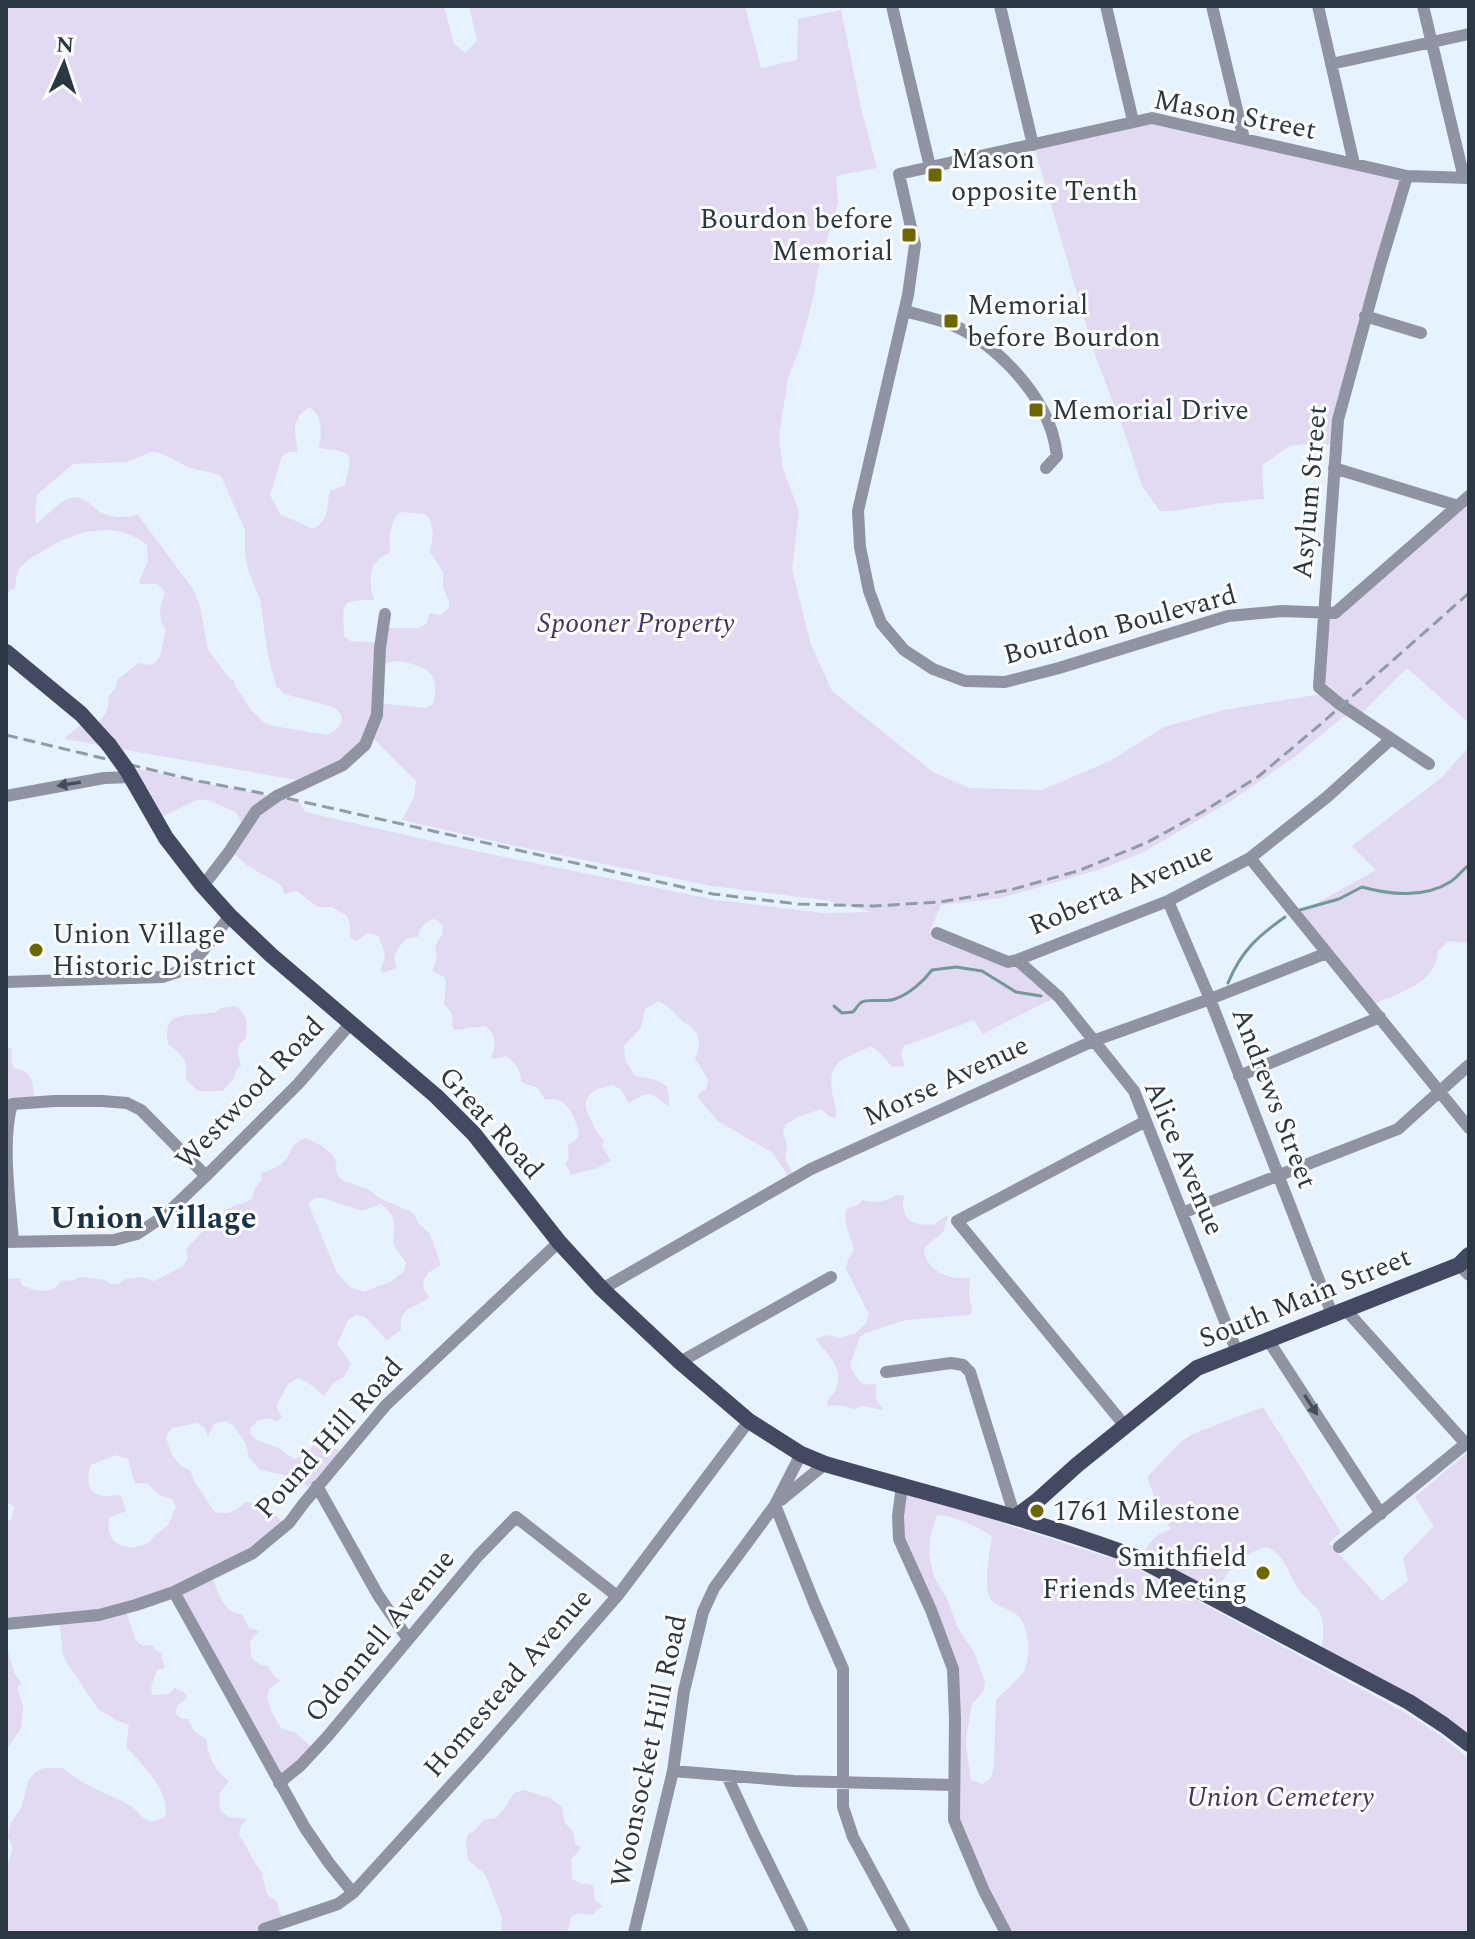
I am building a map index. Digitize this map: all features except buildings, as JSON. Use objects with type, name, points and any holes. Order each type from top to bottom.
[{"type":"main road","name":"Great Road","points":[[6,652],[81,714],[109,745],[130,774],[166,838],[230,916],[436,1096],[474,1134],[559,1242],[602,1289],[749,1421],[801,1454],[825,1464],[1015,1517],[1135,1557],[1409,1702],[1469,1744]]},
{"type":"main road","name":"South Main Street","points":[[1015,1517],[1197,1368],[1466,1265]]},
{"type":"street","points":[[892,6],[930,167]]},
{"type":"street","points":[[1000,6],[1033,145]]},
{"type":"street","points":[[1106,6],[1133,121]]},
{"type":"street","points":[[1212,6],[1244,139]]},
{"type":"street","points":[[1318,6],[1354,164]]},
{"type":"street","points":[[1423,6],[1466,178]]},
{"type":"street","points":[[1331,64],[1469,34]]},
{"type":"street","name":"Mason Street","points":[[899,174],[1152,118],[1407,176],[1466,178]]},
{"type":"street","name":"Bourdon Boulevard","points":[[899,174],[915,245],[905,311],[858,511],[860,547],[869,591],[881,623],[904,650],[933,669],[965,681],[1005,682],[1228,616],[1282,611],[1324,612]]},
{"type":"street","name":"Asylum Street","points":[[1407,176],[1341,408],[1319,687],[1429,764]]},
{"type":"street","points":[[905,311],[949,323],[983,343],[1013,368],[1035,398],[1051,430],[1057,456],[1046,468]]},
{"type":"street","points":[[1365,316],[1421,333]]},
{"type":"street","points":[[1334,468],[1458,506]]},
{"type":"street","points":[[1324,612],[1335,613],[1469,496]]},
{"type":"street","points":[[203,886],[256,811],[277,796],[343,765],[365,745],[377,715],[385,614]]},
{"type":"street","name":"Roberta Avenue","points":[[1017,960],[1168,901],[1250,858],[1327,797],[1391,739]]},
{"type":"street","points":[[6,796],[130,774]]},
{"type":"street","points":[[1250,858],[1469,1128]]},
{"type":"street","name":"Andrews Street","points":[[1168,901],[1210,999],[1278,1176],[1338,1312]]},
{"type":"street","points":[[6,982],[162,977],[181,971],[201,953],[230,916]]},
{"type":"street","name":"Alice Avenue","points":[[937,933],[1008,962],[1017,960],[1059,997],[1134,1091],[1237,1352]]},
{"type":"street","name":"Morse Avenue","points":[[602,1289],[811,1169],[1093,1041],[1327,953]]},
{"type":"street","points":[[1239,1076],[1380,1017]]},
{"type":"street","name":"Westwood Road","points":[[9,1242],[114,1240],[137,1234],[164,1216],[206,1176],[298,1084],[351,1023]]},
{"type":"street","points":[[1182,1213],[1398,1129],[1469,1065]]},
{"type":"street","points":[[9,1242],[7,1145],[12,1104],[127,1103],[141,1110],[206,1176]]},
{"type":"street","points":[[1125,1426],[957,1221],[1146,1121]]},
{"type":"street","name":"Pound Hill Road","points":[[6,1624],[99,1615],[174,1592],[253,1553],[289,1523],[386,1405],[559,1242]]},
{"type":"street","points":[[680,1362],[831,1277]]},
{"type":"street","points":[[1338,1312],[1467,1443],[1339,1547]]},
{"type":"street","points":[[1268,1340],[1381,1514]]},
{"type":"street","points":[[886,1372],[951,1363],[963,1365],[970,1372],[1015,1517]]},
{"type":"street","name":"Homestead Avenue","points":[[264,1929],[338,1904],[353,1893],[617,1596],[749,1421]]},
{"type":"street","name":"Woonsocket Hill Road","points":[[634,1933],[673,1771],[684,1691],[703,1612],[714,1588],[775,1505],[801,1454]]},
{"type":"street","name":"Woonsocket Hill Road","points":[[775,1505],[825,1464]]},
{"type":"street","points":[[317,1486],[378,1595],[408,1639]]},
{"type":"street","points":[[902,1486],[899,1539],[953,1669],[954,1820],[984,1891],[1006,1933]]},
{"type":"street","points":[[775,1505],[843,1669],[843,1807],[853,1837],[905,1933]]},
{"type":"street","name":"Odonnell Avenue","points":[[279,1783],[310,1756],[478,1556],[516,1517],[617,1596]]},
{"type":"street","points":[[174,1592],[279,1783],[313,1840],[353,1893]]},
{"type":"street","points":[[673,1771],[842,1783],[953,1785]]},
{"type":"street","points":[[727,1776],[803,1933]]},
{"type":"green space","name":"Spooner Property","points":[[6,6],[444,6],[454,44],[465,53],[477,41],[469,6],[745,6],[761,68],[797,60],[798,19],[841,10],[877,168],[836,176],[838,203],[818,269],[800,348],[788,378],[779,436],[783,469],[799,511],[792,569],[811,645],[832,691],[933,772],[969,788],[1042,790],[1112,760],[1164,727],[1224,710],[1333,692],[1318,681],[1323,613],[1336,614],[1469,500],[1469,723],[1407,668],[1362,713],[1343,717],[1296,756],[1234,799],[1144,852],[1098,870],[1001,898],[941,905],[929,933],[1017,968],[1054,998],[983,1034],[974,1020],[904,1046],[901,1055],[905,1066],[892,1067],[871,1046],[841,1061],[831,1080],[836,1118],[821,1109],[785,1125],[785,1159],[796,1179],[791,1181],[773,1153],[718,1121],[698,1098],[706,1089],[708,1080],[695,1058],[699,1046],[697,1034],[659,1001],[645,1009],[641,1028],[624,1046],[625,1059],[635,1076],[657,1081],[667,1087],[670,1107],[651,1094],[629,1103],[621,1090],[613,1085],[594,1091],[587,1099],[587,1110],[604,1140],[602,1146],[611,1161],[571,1175],[565,1163],[569,1159],[568,1145],[579,1134],[564,1103],[545,1100],[538,1088],[521,1082],[517,1067],[506,1056],[491,1058],[494,1040],[485,1026],[454,1030],[453,1019],[444,1004],[444,977],[432,971],[437,959],[435,946],[442,935],[443,927],[439,921],[428,921],[418,937],[403,942],[394,956],[396,968],[384,973],[380,969],[384,952],[378,936],[368,933],[356,941],[350,938],[347,916],[332,907],[318,907],[297,891],[285,894],[281,885],[248,866],[233,853],[244,830],[237,813],[208,800],[197,800],[153,821],[123,766],[299,802],[305,812],[489,854],[716,900],[823,913],[873,912],[824,900],[712,886],[402,820],[414,797],[416,781],[371,736],[355,753],[303,781],[64,739],[81,724],[92,729],[107,711],[108,697],[118,679],[139,663],[150,665],[160,656],[166,630],[161,622],[160,608],[165,592],[158,584],[139,582],[148,561],[147,545],[121,532],[82,533],[23,564],[17,574],[15,588],[6,596]],"holes":[[[309,407],[314,410],[321,431],[319,448],[345,453],[350,460],[345,485],[330,491],[327,513],[313,529],[280,514],[270,495],[282,456],[298,452],[295,426]],[[151,452],[221,476],[245,530],[248,570],[260,599],[276,686],[285,694],[336,708],[342,717],[336,730],[327,735],[273,726],[250,709],[234,680],[208,650],[200,606],[193,589],[138,515],[109,515],[76,497],[62,502],[36,524],[37,495],[73,464],[127,462]],[[398,513],[424,514],[430,519],[433,534],[430,552],[443,572],[443,588],[449,608],[440,615],[430,613],[426,624],[418,628],[383,628],[380,643],[350,641],[344,636],[345,606],[354,601],[374,600],[372,570],[380,558],[390,553],[391,527]],[[397,661],[423,668],[433,677],[435,684],[433,704],[426,708],[379,703],[380,664]]]},
{"type":"green space","points":[[1154,122],[1403,179],[1336,444],[1290,446],[1262,465],[1264,499],[1160,511],[1142,486],[1094,352],[1034,146]]},
{"type":"green space","points":[[1469,747],[1469,943],[1449,941],[1438,951],[1431,972],[1423,979],[1372,1005],[1297,914],[1376,870],[1352,846],[1441,778]]},
{"type":"green space","points":[[235,1006],[242,1012],[246,1023],[246,1038],[238,1050],[241,1066],[223,1091],[198,1091],[186,1080],[184,1059],[168,1044],[169,1025],[178,1017]]},
{"type":"green space","points":[[6,1048],[12,1048],[14,1068],[26,1072],[31,1078],[35,1100],[6,1114]]},
{"type":"green space","points":[[305,1138],[328,1150],[337,1163],[338,1176],[344,1181],[368,1189],[381,1199],[414,1214],[430,1234],[441,1265],[428,1273],[423,1281],[429,1297],[405,1312],[401,1330],[387,1340],[365,1317],[356,1315],[348,1320],[337,1344],[351,1364],[344,1377],[333,1383],[324,1396],[298,1378],[288,1384],[276,1406],[282,1417],[277,1422],[269,1418],[257,1421],[250,1429],[257,1440],[278,1448],[294,1459],[304,1456],[319,1439],[342,1452],[313,1491],[295,1477],[260,1470],[249,1457],[246,1444],[233,1425],[225,1421],[214,1424],[208,1437],[204,1427],[197,1423],[172,1428],[166,1437],[174,1457],[180,1465],[190,1470],[215,1512],[228,1513],[245,1502],[259,1504],[285,1525],[211,1575],[226,1606],[242,1614],[249,1628],[259,1631],[250,1642],[251,1657],[260,1665],[268,1666],[281,1681],[268,1694],[277,1721],[282,1729],[294,1732],[314,1749],[280,1780],[175,1592],[125,1608],[136,1641],[144,1646],[152,1645],[162,1653],[165,1668],[157,1670],[151,1687],[152,1695],[168,1694],[175,1688],[187,1696],[175,1713],[182,1719],[188,1719],[194,1731],[207,1740],[213,1763],[229,1781],[219,1794],[220,1809],[228,1817],[248,1819],[241,1825],[239,1834],[264,1874],[267,1894],[276,1901],[283,1920],[258,1933],[6,1933],[6,1879],[13,1849],[8,1836],[10,1824],[21,1808],[29,1779],[37,1771],[63,1768],[86,1784],[131,1806],[150,1821],[165,1817],[166,1808],[160,1788],[126,1747],[129,1725],[98,1709],[67,1663],[59,1619],[6,1624],[6,1523],[15,1508],[6,1501],[6,1279],[20,1278],[22,1285],[43,1291],[53,1289],[61,1281],[80,1277],[105,1280],[111,1284],[141,1277],[154,1281],[183,1266],[188,1258],[186,1249],[222,1213],[252,1199],[262,1179],[261,1173],[281,1164],[295,1145]],"holes":[[[316,1198],[362,1211],[381,1204],[393,1217],[393,1244],[406,1263],[404,1272],[390,1282],[363,1292],[350,1287],[337,1273],[308,1203]],[[116,1455],[128,1459],[135,1484],[147,1484],[160,1495],[172,1499],[176,1507],[168,1525],[149,1543],[131,1547],[114,1541],[109,1532],[109,1522],[110,1517],[126,1511],[121,1495],[99,1495],[90,1487],[88,1478],[91,1465]]]},
{"type":"green space","points":[[896,1195],[904,1196],[905,1213],[914,1223],[933,1225],[948,1215],[943,1232],[924,1248],[925,1256],[940,1273],[955,1278],[970,1277],[972,1311],[970,1315],[906,1320],[866,1333],[860,1337],[850,1365],[862,1383],[876,1383],[876,1398],[883,1410],[862,1406],[854,1409],[828,1406],[827,1401],[838,1384],[837,1368],[815,1339],[829,1335],[840,1338],[856,1333],[866,1323],[869,1314],[846,1269],[854,1250],[846,1225],[846,1209],[863,1200],[880,1202]]},
{"type":"green space","points":[[1263,1407],[1341,1532],[1329,1543],[1382,1601],[1408,1581],[1403,1558],[1434,1526],[1415,1497],[1469,1451],[1469,1746],[1320,1656],[1323,1629],[1320,1613],[1298,1589],[1279,1556],[1266,1547],[1241,1560],[1222,1581],[1214,1598],[1140,1563],[1151,1542],[1171,1529],[1160,1512],[1147,1477],[1193,1434]]},
{"type":"green space","name":"Union Cemetery","points":[[902,1490],[1006,1517],[1004,1524],[1129,1564],[1406,1713],[1440,1735],[1469,1759],[1469,1933],[1006,1933],[954,1820],[953,1669],[909,1563],[898,1508]],"holes":[[[937,1515],[965,1522],[992,1536],[987,1585],[990,1598],[1020,1619],[1028,1640],[1027,1662],[1023,1672],[996,1700],[994,1768],[990,1779],[982,1784],[971,1780],[966,1745],[972,1704],[983,1692],[985,1682],[974,1652],[958,1628],[948,1601],[934,1577],[929,1555],[930,1537]]]},
{"type":"green space","points":[[6,1653],[21,1683],[17,1688],[23,1707],[21,1728],[6,1750]]},
{"type":"green space","points":[[523,1790],[550,1798],[562,1807],[565,1823],[573,1831],[575,1843],[581,1848],[571,1860],[572,1879],[593,1885],[595,1900],[603,1907],[593,1915],[578,1913],[571,1917],[567,1933],[501,1933],[502,1917],[485,1874],[468,1860],[468,1834],[484,1820],[496,1818],[514,1793]]},
{"type":"waterway","points":[[1300,910],[1339,899],[1362,887],[1396,893],[1430,891],[1450,882],[1469,865]]},
{"type":"waterway","points":[[1228,983],[1251,945],[1285,917]]},
{"type":"waterway","points":[[834,1006],[842,1013],[853,1012],[865,1001],[895,999],[915,987],[932,970],[956,967],[982,971],[1016,992],[1041,996]]},
{"type":"railway","points":[[6,735],[198,781],[713,894],[798,904],[874,906],[940,902],[1010,890],[1078,871],[1148,842],[1204,811],[1259,776],[1469,593]]},
{"type":"place","name":"Mason opposite Tenth","points":[[935,175]]},
{"type":"place","name":"Bourdon before Memorial","points":[[909,235]]},
{"type":"place","name":"Memorial before Bourdon","points":[[951,321]]},
{"type":"place","name":"Memorial Drive","points":[[1036,410]]},
{"type":"place","name":"Union Village Historic District","points":[[36,950]]},
{"type":"place","name":"1761 Milestone","points":[[1037,1511]]},
{"type":"place","name":"Smithfield Friends Meeting","points":[[1263,1573]]},
{"type":"district","name":"Union Village","points":[[153,1218]]}]
